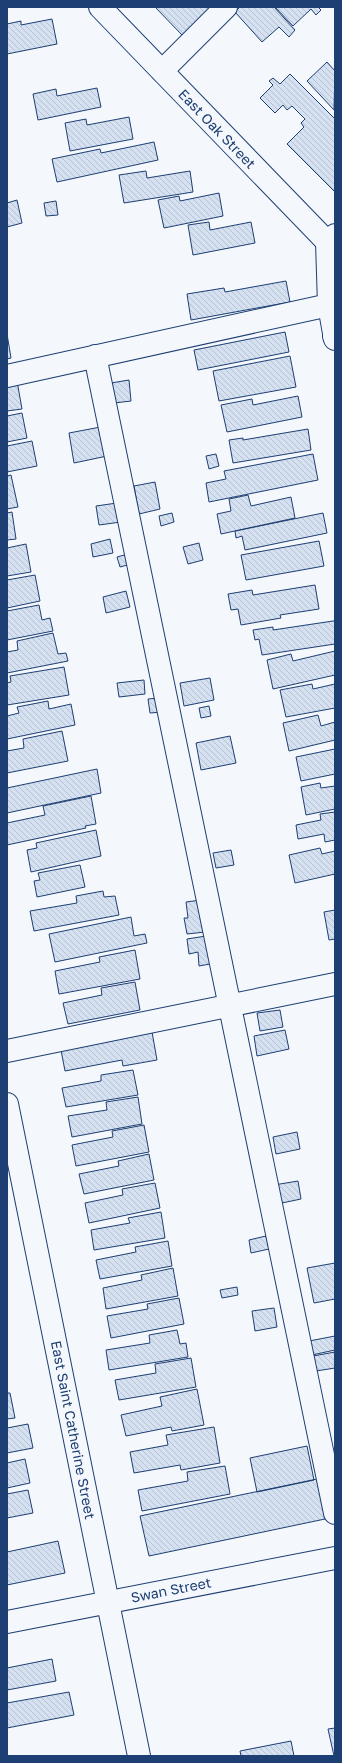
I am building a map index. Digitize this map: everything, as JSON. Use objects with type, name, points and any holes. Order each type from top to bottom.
[{"type":"street","name":"East Oak Street","points":[[100,7],[332,242]]},
{"type":"street","points":[[162,71],[226,7]]},
{"type":"street","points":[[332,242],[329,305],[335,337]]},
{"type":"street","points":[[7,376],[329,305]]},
{"type":"street","points":[[95,356],[335,1513]]},
{"type":"street","points":[[7,1051],[230,1007],[335,984]]},
{"type":"street","name":"East Saint Catherine Street","points":[[7,1104],[139,1756]]},
{"type":"street","name":"Swan Street","points":[[7,1622],[335,1558]]},
{"type":"building","points":[[155,7],[210,7],[182,35]]},
{"type":"building","points":[[240,7],[274,7],[295,30],[289,37],[279,27],[262,42],[235,12]]},
{"type":"building","points":[[275,7],[318,7],[321,10],[316,15],[311,9],[293,26]]},
{"type":"building","points":[[52,19],[57,44],[7,54],[7,24],[21,21],[21,25]]},
{"type":"building","points":[[327,62],[335,71],[334,110],[307,81]]},
{"type":"building","points":[[290,74],[335,119],[335,192],[287,144],[304,127],[301,123],[305,119],[292,106],[287,110],[283,105],[275,113],[260,98],[273,85],[269,81],[273,78],[280,84]]},
{"type":"building","points":[[97,88],[101,107],[38,120],[33,94],[56,89],[57,96]]},
{"type":"building","points":[[129,117],[133,139],[70,151],[65,123],[86,119],[87,125]]},
{"type":"building","points":[[154,142],[158,160],[57,182],[52,159],[100,149],[101,153]]},
{"type":"building","points":[[146,171],[147,178],[190,171],[193,192],[124,203],[119,175]]},
{"type":"building","points":[[219,193],[223,216],[164,228],[158,200],[179,196],[180,201]]},
{"type":"building","points":[[17,200],[22,223],[7,227],[7,203]]},
{"type":"building","points":[[56,201],[58,215],[46,216],[44,203]]},
{"type":"building","points":[[209,222],[210,230],[251,222],[255,243],[193,255],[188,225]]},
{"type":"building","points":[[286,281],[290,302],[191,320],[187,294],[224,288],[225,292]]},
{"type":"building","points":[[285,332],[289,352],[198,370],[194,350]]},
{"type":"building","points":[[7,334],[11,358],[7,359]]},
{"type":"building","points":[[290,356],[296,387],[219,401],[213,371]]},
{"type":"building","points":[[129,380],[131,401],[114,403],[111,383]]},
{"type":"building","points":[[17,381],[22,409],[7,411],[7,383]]},
{"type":"building","points":[[298,396],[302,417],[227,432],[221,405],[252,399],[253,405]]},
{"type":"building","points":[[22,413],[27,438],[7,442],[7,416]]},
{"type":"building","points":[[106,426],[112,455],[74,463],[69,433]]},
{"type":"building","points":[[308,429],[311,450],[233,463],[229,440],[243,438],[243,440]]},
{"type":"building","points":[[32,441],[37,466],[7,472],[7,446]]},
{"type":"building","points":[[216,454],[219,466],[209,469],[206,456]]},
{"type":"building","points":[[313,454],[318,480],[209,502],[206,483],[226,479],[224,471]]},
{"type":"building","points":[[11,475],[18,507],[7,509],[7,476]]},
{"type":"building","points":[[155,482],[160,509],[139,514],[134,486]]},
{"type":"building","points":[[248,495],[251,506],[291,497],[295,518],[221,534],[217,514],[231,511],[229,499]]},
{"type":"building","points":[[117,503],[121,522],[99,525],[96,506]]},
{"type":"building","points":[[12,512],[16,539],[7,540],[7,513]]},
{"type":"building","points":[[172,513],[174,522],[161,526],[159,516]]},
{"type":"building","points":[[323,513],[327,533],[245,550],[242,536],[236,538],[235,531]]},
{"type":"building","points":[[110,539],[113,553],[93,557],[91,544]]},
{"type":"building","points":[[319,541],[324,566],[246,580],[241,555]]},
{"type":"building","points":[[199,543],[203,560],[188,564],[183,547]]},
{"type":"building","points":[[26,544],[31,572],[7,576],[7,548]]},
{"type":"building","points":[[128,554],[131,564],[120,567],[117,557]]},
{"type":"building","points":[[35,575],[40,601],[7,608],[7,580]]},
{"type":"building","points":[[315,585],[319,609],[280,615],[281,618],[241,625],[238,609],[231,610],[228,594],[252,590],[253,595]]},
{"type":"building","points":[[126,591],[130,607],[106,613],[103,597]]},
{"type":"building","points":[[39,605],[42,620],[50,618],[53,631],[7,640],[7,611]]},
{"type":"building","points":[[335,621],[335,644],[262,655],[259,639],[255,640],[253,630],[273,627],[273,630]]},
{"type":"building","points":[[53,633],[58,654],[66,653],[68,661],[7,673],[7,652],[18,650],[17,641]]},
{"type":"building","points":[[335,651],[335,675],[273,689],[267,660],[291,654],[293,661]]},
{"type":"building","points":[[64,667],[69,695],[7,705],[7,683],[11,682],[10,676]]},
{"type":"building","points":[[210,678],[214,700],[184,706],[180,683]]},
{"type":"building","points":[[144,680],[145,694],[119,697],[117,683]]},
{"type":"building","points":[[312,684],[313,689],[335,684],[335,708],[286,717],[280,690]]},
{"type":"building","points":[[159,698],[162,712],[150,713],[148,699]]},
{"type":"building","points":[[48,701],[49,709],[71,704],[75,725],[7,739],[7,716],[19,713],[17,707]]},
{"type":"building","points":[[209,706],[211,716],[201,718],[199,708]]},
{"type":"building","points":[[318,715],[321,726],[335,722],[335,740],[289,751],[283,723]]},
{"type":"building","points":[[62,731],[68,761],[7,773],[7,751],[24,748],[23,739]]},
{"type":"building","points":[[230,736],[236,763],[201,770],[196,743]]},
{"type":"building","points":[[335,749],[335,774],[301,781],[296,757]]},
{"type":"building","points":[[97,769],[101,793],[7,813],[7,788]]},
{"type":"building","points":[[320,783],[321,788],[335,786],[335,809],[306,815],[301,787]]},
{"type":"building","points":[[91,796],[96,824],[85,826],[86,828],[7,845],[7,823],[45,815],[43,806]]},
{"type":"building","points":[[335,812],[335,840],[325,842],[324,834],[298,839],[296,825],[321,820],[320,814]]},
{"type":"building","points":[[96,830],[101,856],[31,872],[27,850],[37,848],[36,843]]},
{"type":"building","points":[[320,848],[322,854],[335,851],[335,874],[295,883],[289,855]]},
{"type":"building","points":[[231,850],[234,865],[216,868],[213,853]]},
{"type":"building","points":[[80,865],[85,887],[37,897],[34,881],[40,880],[38,873]]},
{"type":"building","points":[[103,891],[104,897],[115,896],[119,915],[34,931],[30,911],[77,903],[76,896]]},
{"type":"building","points":[[201,900],[205,932],[187,934],[184,918],[188,918],[186,902]]},
{"type":"building","points":[[335,910],[335,939],[329,940],[324,912]]},
{"type":"building","points":[[131,917],[134,936],[145,934],[147,943],[55,962],[49,934]]},
{"type":"building","points":[[206,936],[210,964],[199,966],[198,952],[189,954],[187,939]]},
{"type":"building","points":[[135,950],[140,979],[59,994],[55,971],[100,962],[99,957]]},
{"type":"building","points":[[135,982],[140,1010],[68,1024],[63,1003],[102,995],[101,988]]},
{"type":"building","points":[[280,1010],[283,1027],[260,1031],[257,1013]]},
{"type":"building","points":[[285,1030],[289,1049],[257,1056],[254,1036]]},
{"type":"building","points":[[152,1032],[157,1060],[123,1066],[122,1060],[65,1071],[60,1045]]},
{"type":"building","points":[[133,1070],[138,1095],[66,1107],[62,1088],[101,1081],[101,1075]]},
{"type":"building","points":[[138,1097],[142,1124],[72,1137],[68,1116],[107,1110],[106,1102]]},
{"type":"building","points":[[144,1125],[149,1152],[76,1166],[72,1145],[113,1137],[112,1131]]},
{"type":"building","points":[[297,1132],[300,1149],[276,1154],[273,1137]]},
{"type":"building","points":[[149,1154],[154,1180],[84,1194],[79,1174],[119,1166],[118,1161]]},
{"type":"building","points":[[298,1181],[301,1199],[277,1204],[274,1185]]},
{"type":"building","points":[[155,1183],[160,1208],[89,1223],[85,1203],[123,1195],[122,1189]]},
{"type":"building","points":[[161,1212],[165,1238],[94,1250],[91,1230],[130,1223],[128,1218]]},
{"type":"building","points":[[266,1236],[269,1249],[251,1253],[249,1240]]},
{"type":"building","points":[[168,1241],[172,1266],[100,1279],[96,1260],[136,1252],[135,1247]]},
{"type":"building","points":[[335,1263],[335,1299],[314,1303],[307,1268]]},
{"type":"building","points":[[173,1268],[178,1296],[106,1309],[103,1288],[142,1280],[141,1275]]},
{"type":"building","points":[[237,1287],[238,1295],[222,1298],[220,1290]]},
{"type":"building","points":[[179,1298],[184,1324],[111,1338],[107,1316],[148,1309],[147,1304]]},
{"type":"building","points":[[274,1308],[277,1327],[255,1331],[252,1311]]},
{"type":"building","points":[[177,1330],[180,1344],[186,1343],[188,1357],[109,1370],[106,1350],[150,1343],[149,1335]]},
{"type":"building","points":[[335,1336],[335,1350],[312,1355],[309,1341]]},
{"type":"building","points":[[335,1352],[335,1368],[316,1371],[313,1356]]},
{"type":"building","points":[[191,1358],[196,1387],[119,1400],[115,1380],[156,1373],[155,1364]]},
{"type":"building","points":[[197,1389],[204,1425],[172,1431],[171,1427],[126,1436],[121,1415],[162,1406],[160,1397]]},
{"type":"building","points":[[7,1393],[10,1393],[15,1418],[7,1419]]},
{"type":"building","points":[[28,1424],[33,1448],[7,1453],[7,1428]]},
{"type":"building","points":[[214,1427],[220,1463],[181,1470],[180,1465],[134,1473],[130,1452],[168,1445],[166,1435]]},
{"type":"building","points":[[307,1446],[314,1480],[257,1492],[250,1458]]},
{"type":"building","points":[[25,1459],[30,1483],[7,1488],[7,1463]]},
{"type":"building","points":[[225,1466],[230,1494],[142,1511],[138,1490],[188,1481],[187,1472]]},
{"type":"building","points":[[317,1479],[325,1519],[149,1556],[140,1516]]},
{"type":"building","points":[[28,1490],[33,1513],[7,1518],[7,1494]]},
{"type":"building","points":[[58,1541],[65,1573],[7,1585],[7,1552]]},
{"type":"building","points":[[52,1659],[56,1681],[7,1690],[7,1668]]},
{"type":"building","points":[[69,1692],[74,1715],[7,1728],[7,1703]]},
{"type":"building","points":[[335,1728],[335,1756],[334,1756],[328,1729]]},
{"type":"building","points":[[291,1741],[294,1756],[241,1756],[240,1751]]}]
